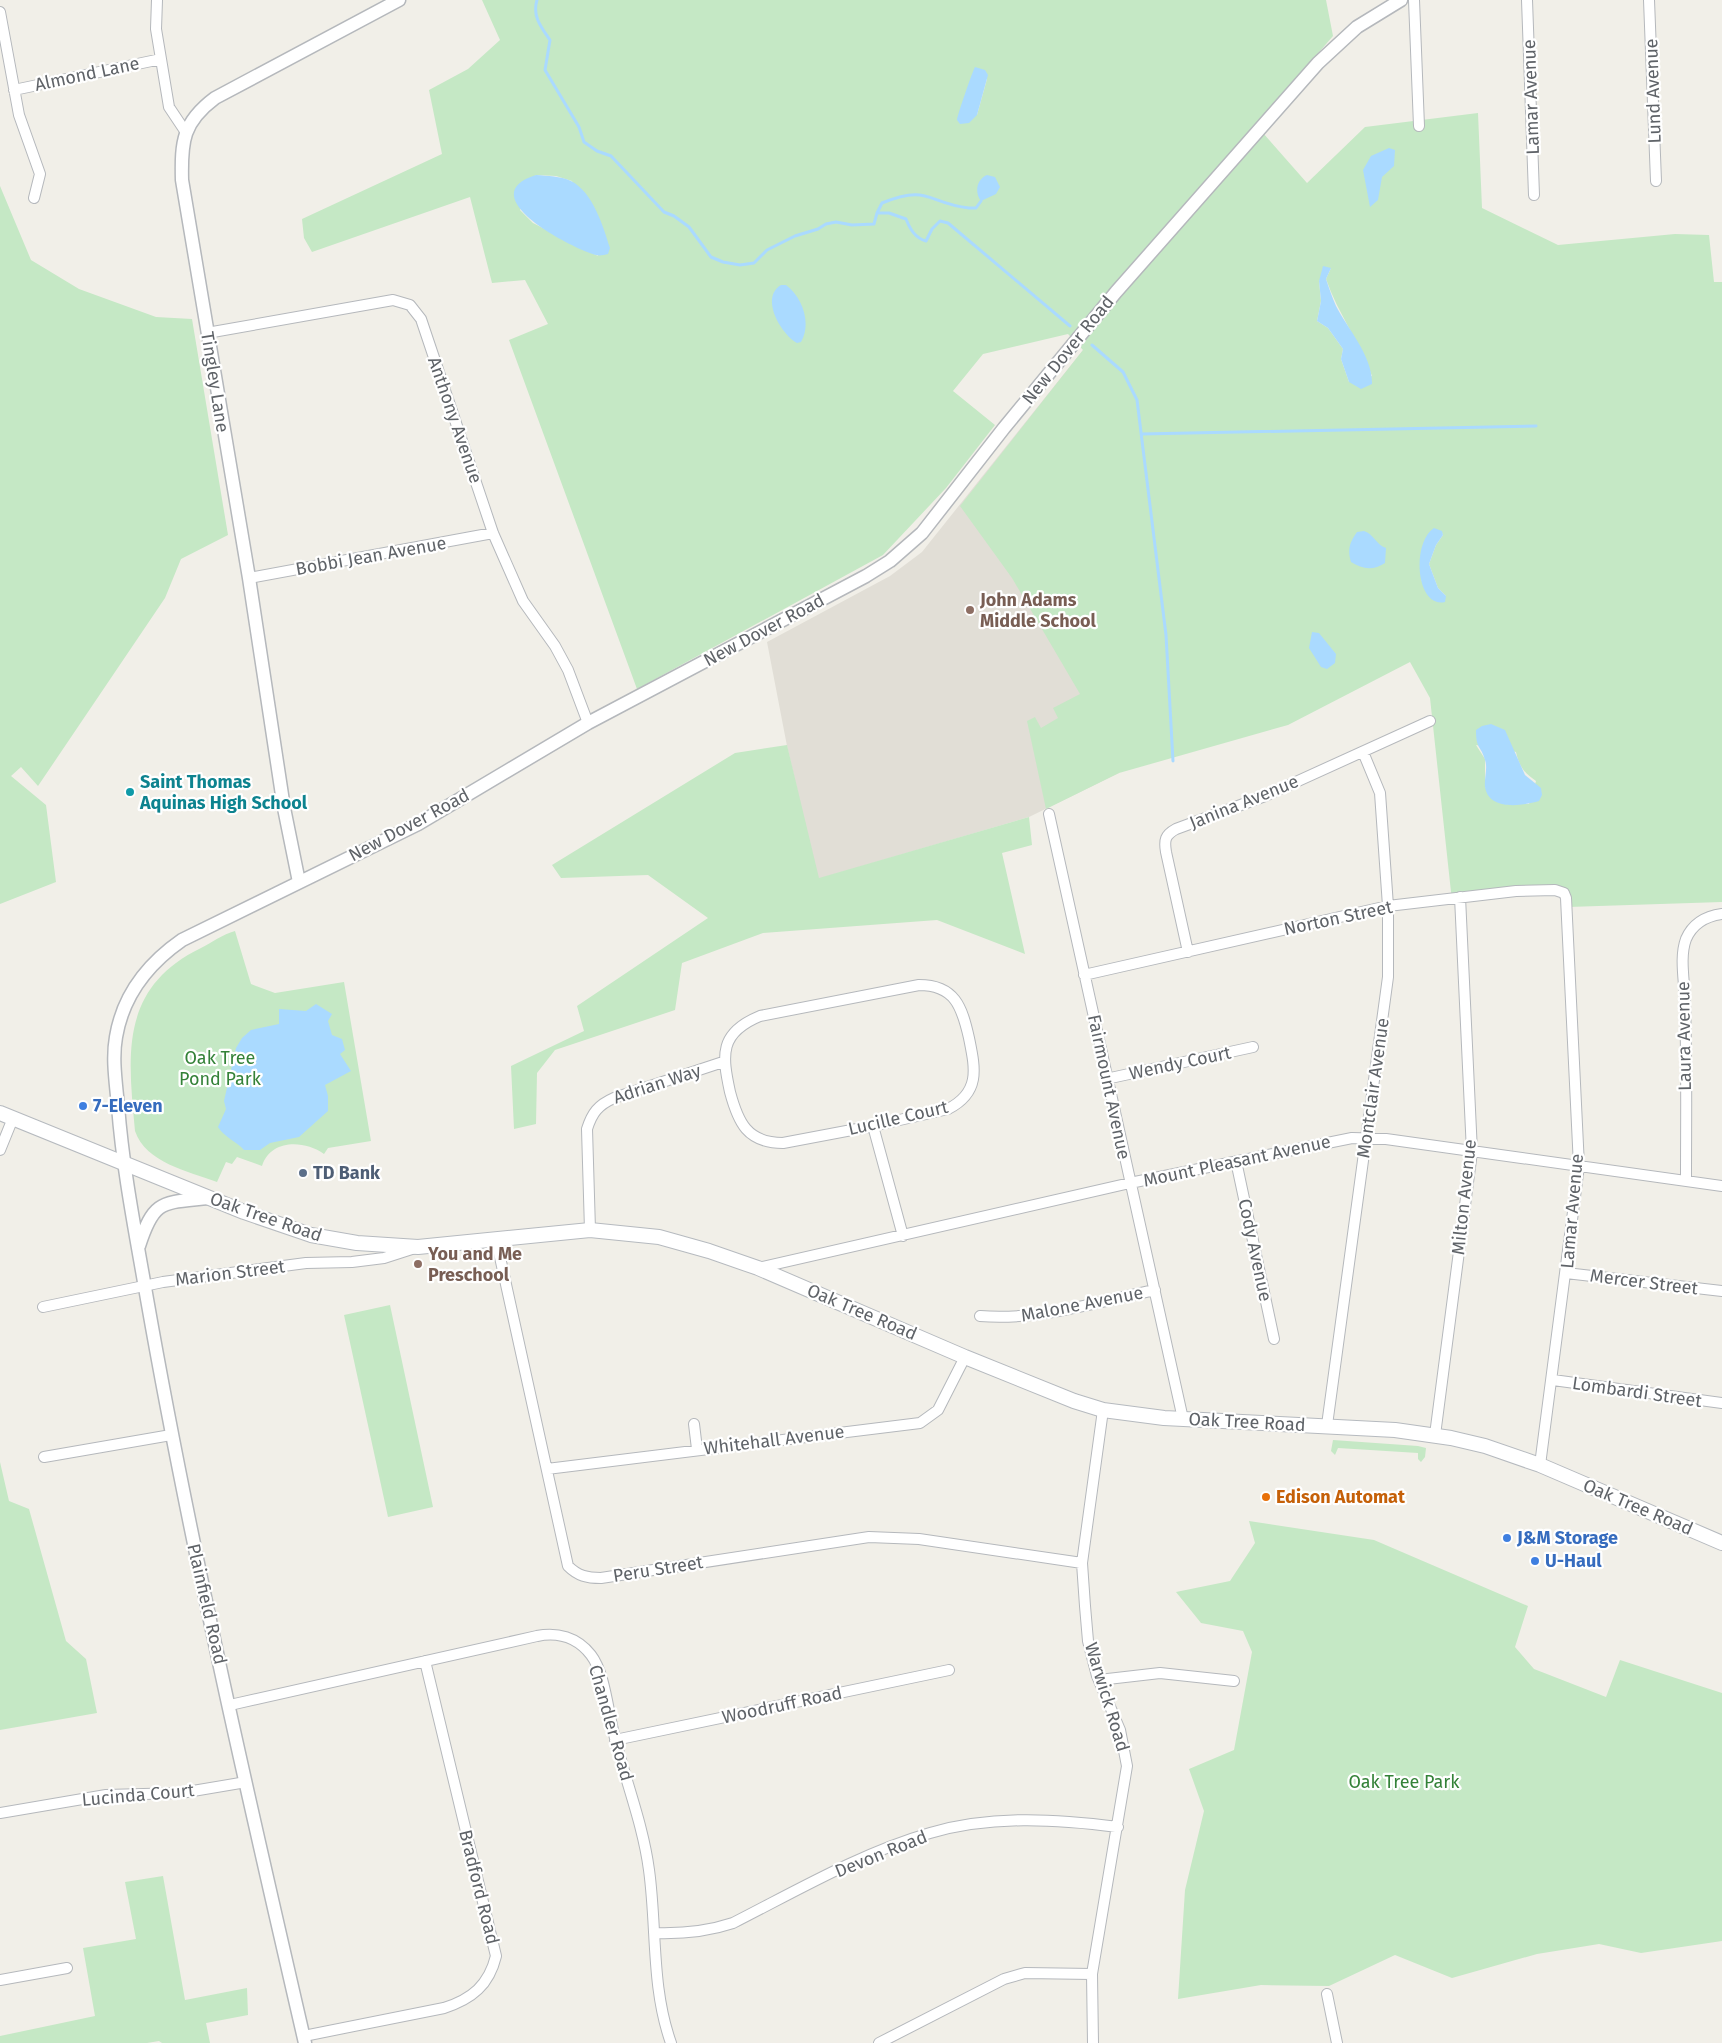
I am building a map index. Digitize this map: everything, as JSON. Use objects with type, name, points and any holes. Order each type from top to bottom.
[{"type":"main road","name":"Oak Tree Road","points":[[7,1115],[208,1198],[311,1235],[356,1243],[418,1247],[590,1230],[659,1237],[709,1251],[758,1268],[965,1357],[1074,1401],[1103,1410],[1134,1415],[1183,1419],[1327,1425],[1435,1435],[1485,1446],[1540,1466],[1722,1543]]},
{"type":"street","points":[[157,0],[156,29],[169,107],[185,131]]},
{"type":"street","name":"Tingley Lane","points":[[299,882],[284,808],[249,578],[182,180],[181,158],[185,131],[197,113],[215,98],[399,0]]},
{"type":"street","name":"New Dover Road","points":[[122,1162],[115,1050],[121,1019],[134,989],[152,964],[182,940],[418,824],[588,723],[866,576],[909,546],[922,533],[1004,428],[1116,292],[1298,85],[1346,35],[1378,12],[1401,0]]},
{"type":"street","points":[[1414,0],[1419,126]]},
{"type":"street","name":"Lamar Avenue","points":[[1527,0],[1534,195]]},
{"type":"street","name":"Lund Avenue","points":[[1649,0],[1656,181]]},
{"type":"street","points":[[0,12],[19,115],[40,174],[34,198]]},
{"type":"street","name":"Almond Lane","points":[[14,90],[160,59]]},
{"type":"street","name":"Anthony Avenue","points":[[207,333],[393,300],[410,305],[421,319],[493,533],[523,601],[555,646],[568,670],[588,723]]},
{"type":"street","name":"Bobbi Jean Avenue","points":[[249,578],[493,533]]},
{"type":"street","name":"Janina Avenue","points":[[1188,952],[1166,852],[1165,840],[1167,835],[1176,829],[1265,796],[1430,721]]},
{"type":"street","name":"Montclair Avenue","points":[[1327,1425],[1388,977],[1388,906],[1380,794],[1363,752]]},
{"type":"street","name":"Fairmount Avenue","points":[[1049,814],[1106,1079],[1183,1419]]},
{"type":"street","name":"Norton Street","points":[[1084,975],[1388,906],[1460,897],[1555,890],[1564,893],[1566,898],[1568,924]]},
{"type":"street","name":"Milton Avenue","points":[[1435,1435],[1472,1152],[1460,897]]},
{"type":"street","name":"Laura Avenue","points":[[1686,1179],[1685,1004],[1682,952],[1689,933],[1704,918],[1722,914]]},
{"type":"street","name":"Lamar Avenue","points":[[1540,1466],[1553,1380],[1579,1166],[1568,924]]},
{"type":"street","name":"Lucille Court","points":[[918,985],[944,990],[957,1002],[963,1014],[974,1068],[972,1085],[968,1092],[956,1105],[948,1109],[872,1126],[783,1143],[774,1143],[748,1132],[737,1117],[724,1062],[726,1047],[734,1034],[750,1020],[760,1016],[918,985]]},
{"type":"street","name":"Wendy Court","points":[[1106,1079],[1253,1047]]},
{"type":"street","name":"Adrian Way","points":[[590,1230],[587,1129],[598,1106],[614,1098],[724,1062]]},
{"type":"street","points":[[0,1150],[7,1115]]},
{"type":"street","points":[[872,1126],[903,1236]]},
{"type":"street","name":"Mount Pleasant Avenue","points":[[758,1268],[1130,1183],[1301,1147],[1366,1138],[1686,1179],[1722,1186]]},
{"type":"street","name":"Cody Avenue","points":[[1236,1161],[1274,1339]]},
{"type":"street","name":"Plainfield Road","points":[[122,1162],[171,1435],[246,1782],[305,2040]]},
{"type":"street","points":[[138,1248],[151,1213],[163,1204],[208,1198]]},
{"type":"street","name":"Peru Street","points":[[496,1239],[568,1566],[576,1573],[588,1578],[601,1578],[869,1537],[918,1539],[1082,1563]]},
{"type":"street","name":"Marion Street","points":[[43,1307],[145,1286],[306,1263],[352,1262],[384,1258],[418,1247]]},
{"type":"street","name":"Mercer Street","points":[[1566,1273],[1722,1291]]},
{"type":"street","name":"Malone Avenue","points":[[980,1316],[1003,1318],[1029,1317],[1154,1290]]},
{"type":"street","name":"Whitehall Avenue","points":[[547,1469],[920,1423],[938,1410],[965,1357]]},
{"type":"street","name":"Lombardi Street","points":[[1553,1380],[1722,1403]]},
{"type":"street","name":"Warwick Road","points":[[1093,2043],[1092,1974],[1127,1766],[1120,1730],[1099,1680],[1088,1641],[1082,1563],[1103,1410]]},
{"type":"street","points":[[694,1424],[697,1449]]},
{"type":"street","points":[[44,1457],[171,1435]]},
{"type":"street","name":"Chandler Road","points":[[230,1706],[549,1634],[564,1635],[590,1653],[598,1665],[615,1740],[643,1837],[649,1870],[658,1991],[662,2018],[671,2043]]},
{"type":"street","name":"Bradford Road","points":[[305,2040],[444,2008],[466,2001],[484,1986],[493,1969],[496,1956],[425,1661]]},
{"type":"street","name":"Woodruff Road","points":[[615,1740],[949,1670]]},
{"type":"street","points":[[1099,1680],[1160,1672],[1234,1681]]},
{"type":"street","name":"Lucinda Court","points":[[0,1813],[106,1795],[181,1793],[246,1782]]},
{"type":"street","name":"Devon Road","points":[[654,1934],[696,1933],[733,1923],[864,1859],[930,1833],[963,1826],[1026,1820],[1066,1820],[1118,1826]]},
{"type":"street","points":[[0,1980],[66,1968]]},
{"type":"street","points":[[879,2043],[1004,1979],[1025,1973],[1092,1974]]},
{"type":"street","points":[[1327,1994],[1337,2043]]},
{"type":"shaded area","name":"John Adams Middle School","points":[[1083,350],[1119,773],[1029,817],[818,879],[787,746],[767,642],[890,576],[922,552]]},
{"type":"green space","points":[[482,0],[1326,0],[1333,36],[1256,125],[1307,183],[1365,127],[1478,113],[1482,208],[1558,245],[1675,234],[1709,235],[1714,282],[1722,282],[1722,902],[1568,907],[1567,893],[1452,901],[1430,698],[1410,662],[1288,725],[1119,773],[1046,809],[1027,721],[1035,717],[1041,728],[1058,718],[1053,708],[1080,694],[1012,578],[960,506],[1083,350],[1068,334],[983,354],[953,391],[995,425],[946,488],[883,555],[637,689],[509,340],[548,324],[525,280],[492,283],[470,197],[312,252],[304,238],[302,219],[442,154],[429,90],[468,69],[500,40]],"holes":[[[972,78],[987,79],[977,115],[967,93]],[[536,175],[556,176],[572,181],[598,256],[533,223],[520,210]],[[1331,268],[1326,279],[1372,376],[1349,382],[1341,359],[1343,349],[1328,328],[1317,321],[1321,301],[1319,281]],[[1441,531],[1443,535],[1436,545],[1429,564],[1438,588],[1446,596],[1421,580]],[[1476,745],[1516,752],[1523,769],[1536,781],[1529,804],[1505,804],[1485,787],[1485,759]]]},
{"type":"green space","points":[[0,186],[31,260],[79,289],[156,317],[192,319],[228,535],[181,559],[165,598],[38,786],[21,767],[11,776],[46,805],[56,882],[0,904]]},
{"type":"green space","points":[[787,745],[819,878],[1029,817],[1032,845],[1002,853],[1025,954],[937,920],[763,933],[682,963],[675,1010],[555,1050],[537,1073],[536,1124],[514,1129],[511,1066],[584,1031],[577,1006],[708,918],[648,875],[561,878],[552,865],[735,753]]},
{"type":"green space","name":"Oak Tree Pond Park","points":[[235,931],[251,984],[275,993],[344,982],[371,1141],[328,1148],[324,1154],[307,1146],[289,1145],[280,1147],[266,1157],[262,1166],[237,1157],[232,1164],[226,1162],[217,1182],[169,1164],[148,1151],[140,1142],[135,1131],[132,1103],[131,1050],[135,1026],[142,1003],[155,983],[174,964],[226,934]]},
{"type":"green space","points":[[390,1305],[433,1507],[388,1517],[344,1315]]},
{"type":"green space","points":[[1333,1440],[1418,1446],[1426,1448],[1425,1457],[1421,1462],[1418,1459],[1418,1453],[1338,1448],[1335,1455],[1331,1451]]},
{"type":"green space","points":[[0,1462],[9,1501],[29,1509],[66,1641],[86,1659],[97,1713],[0,1730]]},
{"type":"green space","name":"Oak Tree Park","points":[[1249,1521],[1374,1540],[1528,1606],[1515,1647],[1534,1669],[1606,1697],[1620,1660],[1722,1693],[1722,1941],[1641,1953],[1599,1944],[1537,1954],[1452,1978],[1395,1955],[1329,1986],[1261,1985],[1178,1999],[1185,1890],[1204,1811],[1189,1769],[1234,1750],[1252,1652],[1243,1631],[1201,1623],[1176,1592],[1230,1581],[1255,1543]]},
{"type":"green space","points":[[163,1876],[185,2000],[247,1988],[248,2015],[206,2023],[210,2043],[162,2043],[159,2041],[147,2043],[0,2043],[0,2036],[95,2016],[83,1948],[136,1939],[125,1882]]},
{"type":"water","points":[[975,67],[985,70],[988,75],[977,115],[969,123],[960,124],[957,120]]},
{"type":"water","points":[[1389,148],[1395,150],[1394,166],[1382,177],[1378,200],[1370,207],[1363,170],[1371,156]]},
{"type":"water","points":[[536,175],[567,179],[579,186],[596,210],[610,248],[608,254],[596,255],[568,243],[532,221],[519,208],[514,196],[518,184]]},
{"type":"water","points":[[987,175],[995,177],[1000,187],[996,194],[981,201],[977,190],[981,179]]},
{"type":"water","points":[[1323,266],[1331,268],[1326,279],[1333,299],[1359,343],[1368,364],[1372,384],[1361,389],[1349,382],[1341,359],[1343,349],[1328,328],[1317,321],[1321,301],[1319,281]]},
{"type":"water","points":[[781,285],[786,285],[792,290],[804,311],[806,327],[801,342],[797,343],[791,339],[775,316],[772,298],[775,291]]},
{"type":"water","points":[[1434,528],[1442,531],[1443,535],[1436,545],[1429,564],[1438,588],[1446,596],[1445,602],[1435,601],[1428,596],[1420,573],[1422,547],[1427,536]]},
{"type":"water","points":[[1364,531],[1386,548],[1385,563],[1381,566],[1368,568],[1351,562],[1349,549],[1351,542],[1357,532]]},
{"type":"water","points":[[1312,632],[1319,633],[1336,654],[1335,663],[1327,669],[1321,667],[1309,648]]},
{"type":"water","points":[[1491,724],[1505,730],[1525,775],[1541,788],[1542,795],[1539,801],[1507,805],[1493,800],[1488,795],[1485,787],[1486,763],[1478,744],[1476,730]]},
{"type":"water","points":[[316,1004],[332,1014],[328,1021],[332,1035],[342,1039],[345,1050],[340,1054],[351,1071],[325,1085],[328,1096],[328,1111],[299,1137],[270,1143],[260,1150],[244,1150],[223,1134],[218,1127],[226,1109],[224,1101],[236,1048],[242,1038],[251,1030],[279,1024],[279,1009],[306,1011]]},
{"type":"waterway","points":[[537,0],[537,16],[550,40],[545,70],[579,127],[584,142],[597,151],[611,156],[664,212],[674,216],[689,227],[711,257],[723,262],[740,265],[754,263],[767,250],[795,236],[836,222],[852,225],[874,224],[877,213],[889,213],[906,219],[913,233],[926,241],[932,229],[940,221],[948,223],[1070,326]]},
{"type":"waterway","points":[[877,213],[882,203],[910,195],[919,195],[955,206],[969,208],[976,208],[981,201]]},
{"type":"waterway","points":[[1092,345],[1123,372],[1137,400],[1166,635],[1173,761]]},
{"type":"waterway","points":[[1142,434],[1536,426]]},
{"type":"place","name":"John Adams Middle School","points":[[970,610]]},
{"type":"place","name":"Saint Thomas Aquinas High School","points":[[130,792]]},
{"type":"place","name":"7-Eleven","points":[[83,1106]]},
{"type":"place","name":"TD Bank","points":[[303,1173]]},
{"type":"place","name":"You and Me Preschool","points":[[418,1264]]},
{"type":"place","name":"Edison Automat","points":[[1266,1497]]},
{"type":"place","name":"J&M Storage","points":[[1507,1538]]},
{"type":"place","name":"U-Haul","points":[[1535,1561]]}]
